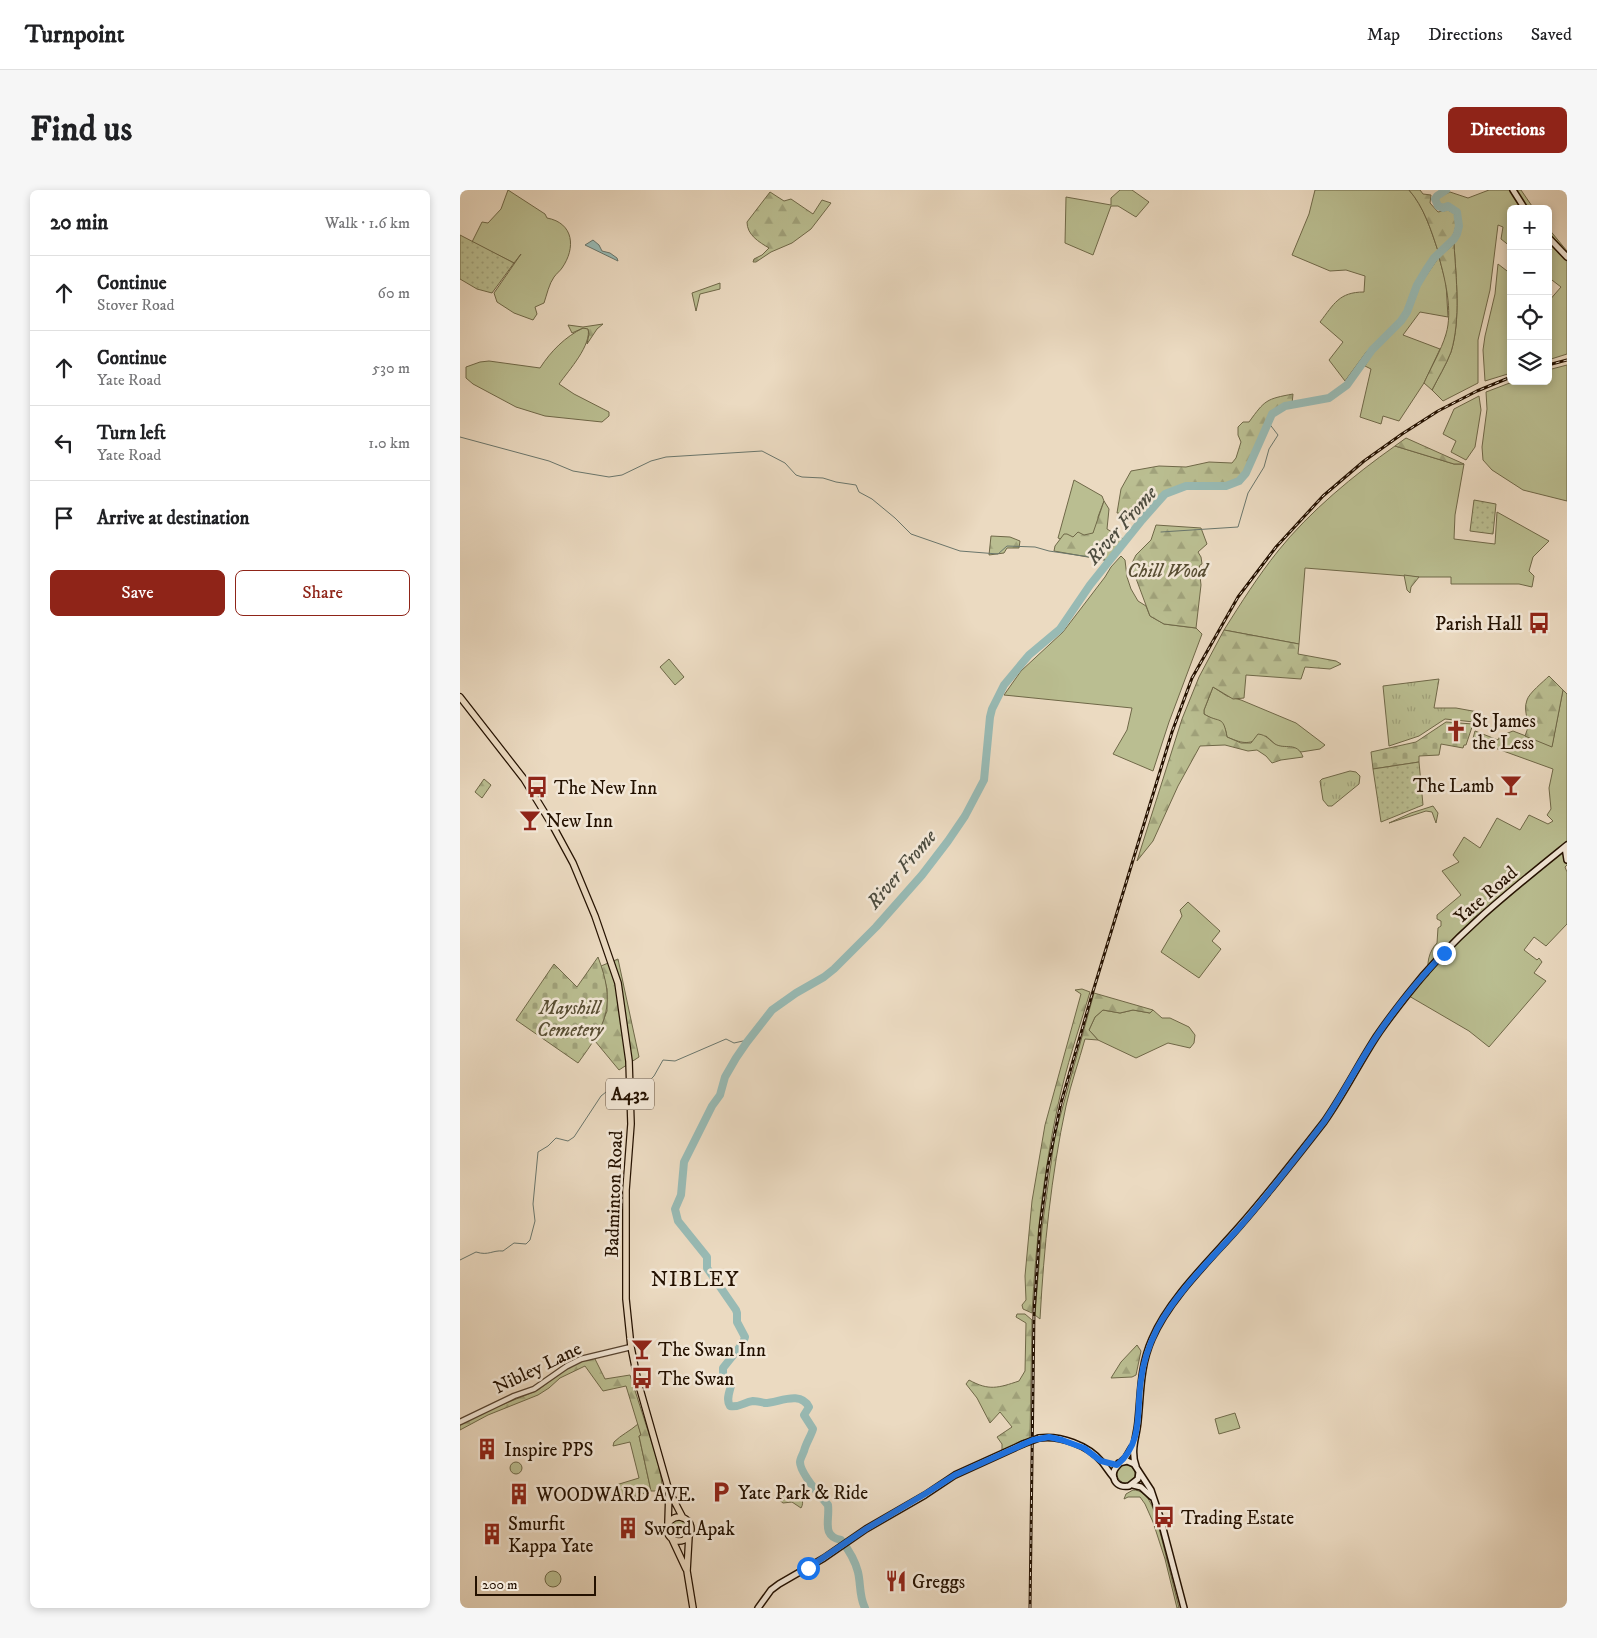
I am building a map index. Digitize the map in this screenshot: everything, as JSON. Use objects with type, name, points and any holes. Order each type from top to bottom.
[{"type":"main road","points":[[1513,190],[1522,205]]},
{"type":"main road","points":[[1552,241],[1567,257]]},
{"type":"main road","name":"Badminton Road","points":[[460,696],[524,779],[554,828],[573,863],[595,916],[618,983],[629,1061],[631,1124],[626,1190],[625,1276],[631,1347],[638,1382],[669,1491],[683,1518]]},
{"type":"main road","points":[[1566,846],[1567,860]]},
{"type":"main road","name":"Yate Road","points":[[1137,1469],[1134,1444],[1138,1423],[1140,1381],[1144,1360],[1165,1316],[1194,1277],[1240,1227],[1324,1122],[1337,1104],[1376,1037],[1425,973],[1458,938],[1495,904],[1566,846]]},
{"type":"main road","points":[[758,1608],[771,1590],[779,1584],[955,1475],[1040,1438],[1053,1438],[1084,1448],[1101,1461],[1118,1484],[1141,1487],[1154,1499]]},
{"type":"main road","name":"Yate Road","points":[[1118,1464],[1126,1457],[1134,1444]]},
{"type":"main road","points":[[1101,1461],[1118,1464],[1127,1461],[1137,1469],[1149,1487],[1160,1517],[1184,1608]]},
{"type":"main road","points":[[1114,1478],[1114,1470],[1118,1464]]},
{"type":"main road","points":[[1133,1485],[1138,1479],[1137,1469]]},
{"type":"main road","name":"Badminton Road","points":[[668,1523],[669,1491]]},
{"type":"main road","points":[[687,1571],[667,1531],[668,1523],[675,1518],[683,1518],[690,1524],[687,1571],[693,1608]]},
{"type":"main road","points":[[672,1539],[680,1541],[689,1536]]},
{"type":"street","name":"Nibley Lane","points":[[460,1422],[514,1396],[534,1389],[567,1366],[581,1359],[631,1347]]},
{"type":"green space","points":[[508,190],[545,214],[547,218],[563,225],[570,237],[571,245],[566,260],[552,280],[544,303],[535,307],[537,314],[533,320],[514,313],[497,302],[494,293],[521,254],[514,263],[472,242],[482,222],[488,223],[501,209]]},
{"type":"green space","points":[[1120,190],[1132,190],[1149,202],[1136,217],[1118,206],[1111,206],[1093,255],[1065,243],[1066,197],[1111,205],[1111,198]]},
{"type":"green space","points":[[1315,190],[1409,190],[1423,211],[1438,251],[1417,280],[1406,310],[1367,351],[1345,381],[1329,360],[1343,342],[1320,322],[1338,300],[1349,294],[1364,292],[1365,276],[1346,270],[1330,271],[1292,255],[1309,214]]},
{"type":"green space","points":[[1409,190],[1420,190],[1423,194],[1431,195],[1430,203],[1438,212],[1448,210],[1455,214],[1456,227],[1453,236],[1438,251],[1423,211]]},
{"type":"green space","points":[[1489,190],[1521,190],[1531,205],[1507,205],[1507,244],[1501,239],[1503,227],[1498,225],[1490,290],[1478,340],[1478,383],[1443,401],[1432,390],[1449,357],[1454,339],[1457,298],[1454,244],[1459,233],[1460,212],[1451,206],[1438,203],[1439,197],[1450,192],[1468,198]]},
{"type":"green space","points":[[770,192],[784,201],[791,199],[813,214],[822,200],[831,203],[811,229],[792,243],[753,262],[754,259],[762,255],[769,248],[751,234],[747,222]]},
{"type":"green space","points":[[1552,233],[1567,251],[1567,354],[1552,359],[1552,297],[1561,287],[1552,280]]},
{"type":"green space","points":[[460,235],[514,263],[492,293],[477,289],[460,279]]},
{"type":"green space","points":[[1454,244],[1457,298],[1456,326],[1451,352],[1432,390],[1424,383],[1444,340],[1449,315],[1446,285],[1439,257]]},
{"type":"green space","points":[[1439,257],[1446,283],[1448,317],[1420,312],[1403,335],[1440,349],[1424,383],[1399,421],[1383,416],[1381,424],[1360,417],[1371,369],[1365,366],[1373,352],[1403,322],[1409,313],[1419,286]]},
{"type":"green space","points":[[1498,264],[1507,271],[1507,374],[1485,381],[1483,350],[1495,294]]},
{"type":"green space","points":[[720,283],[720,289],[700,294],[696,311],[692,293]]},
{"type":"green space","points":[[603,324],[597,329],[587,344],[588,329],[583,328],[572,333],[568,325],[583,327]]},
{"type":"green space","points":[[583,328],[588,328],[587,342],[579,357],[559,384],[609,412],[609,416],[602,422],[545,416],[516,407],[473,384],[466,378],[466,367],[480,362],[489,361],[540,368],[559,345]]},
{"type":"green space","points":[[1567,365],[1567,501],[1523,490],[1492,470],[1483,460],[1482,447],[1487,409],[1486,392],[1507,384],[1552,385],[1552,369]]},
{"type":"green space","points":[[1293,394],[1292,404],[1285,406],[1268,422],[1258,447],[1239,481],[1226,486],[1186,486],[1165,494],[1148,514],[1117,513],[1121,489],[1131,471],[1159,466],[1186,467],[1209,462],[1232,463],[1236,458],[1241,442],[1238,435],[1238,427],[1243,422],[1249,422],[1259,409],[1271,399]]},
{"type":"green space","points":[[1479,396],[1481,410],[1475,447],[1466,460],[1451,452],[1456,441],[1443,434],[1454,409]]},
{"type":"green space","points":[[1406,438],[1464,464],[1454,464],[1395,446]]},
{"type":"green space","points":[[1395,446],[1454,464],[1464,464],[1455,515],[1454,539],[1495,544],[1497,512],[1549,541],[1533,557],[1529,571],[1534,576],[1532,587],[1519,584],[1451,584],[1451,577],[1419,577],[1305,568],[1299,644],[1224,630],[1278,551],[1304,522],[1333,494]]},
{"type":"green space","points":[[1074,480],[1102,496],[1104,501],[1098,517],[1099,524],[1092,535],[1063,540],[1058,538]]},
{"type":"green space","points":[[1474,500],[1496,504],[1493,534],[1470,531]]},
{"type":"green space","points":[[1104,501],[1109,509],[1107,529],[1125,540],[1125,543],[1110,561],[1054,551],[1055,546],[1064,534],[1073,537],[1078,532],[1084,535],[1093,533]]},
{"type":"green space","name":"Chill Wood","points":[[1156,525],[1201,528],[1207,544],[1198,552],[1202,564],[1198,571],[1201,585],[1196,628],[1164,624],[1150,616],[1131,565],[1136,555],[1151,540]]},
{"type":"green space","points":[[991,536],[1010,537],[1020,541],[1019,548],[1007,548],[1004,553],[989,555]]},
{"type":"green space","points":[[1121,556],[1125,560],[1131,589],[1138,601],[1146,606],[1150,616],[1164,624],[1196,628],[1202,634],[1153,771],[1113,754],[1127,730],[1132,708],[1004,695],[1021,671],[1063,632]]},
{"type":"green space","points":[[1404,575],[1419,577],[1411,587],[1410,593],[1407,590]]},
{"type":"green space","points":[[1224,630],[1299,644],[1298,654],[1336,661],[1341,664],[1330,669],[1305,667],[1301,679],[1246,675],[1244,698],[1233,699],[1213,687],[1204,714],[1222,722],[1227,737],[1241,743],[1251,743],[1258,734],[1279,746],[1298,749],[1303,757],[1272,763],[1257,750],[1248,751],[1225,745],[1200,746],[1178,786],[1153,841],[1137,861],[1182,719],[1199,677]]},
{"type":"green space","points":[[669,659],[684,677],[675,685],[660,667]]},
{"type":"green space","points":[[1549,676],[1563,690],[1552,747],[1525,736],[1528,726],[1526,705],[1528,697]]},
{"type":"green space","points":[[1439,679],[1434,708],[1456,708],[1478,712],[1474,722],[1445,719],[1419,736],[1389,746],[1383,686]]},
{"type":"green space","points":[[1213,687],[1227,696],[1296,723],[1325,745],[1320,749],[1301,752],[1294,748],[1277,746],[1266,736],[1247,742],[1227,737],[1226,731],[1220,722],[1204,714]]},
{"type":"green space","points":[[1563,690],[1567,694],[1567,865],[1565,867],[1567,872],[1567,924],[1546,946],[1534,937],[1524,950],[1537,960],[1539,958],[1542,962],[1534,973],[1546,981],[1489,1047],[1469,1031],[1409,996],[1429,975],[1429,958],[1437,943],[1438,928],[1441,926],[1441,921],[1437,919],[1437,915],[1461,895],[1442,871],[1459,862],[1453,855],[1464,837],[1480,848],[1497,818],[1520,830],[1529,815],[1548,824],[1553,821],[1547,815],[1551,809],[1549,788],[1553,769],[1495,748],[1472,742],[1475,731],[1498,740],[1500,736],[1513,731],[1552,746]]},
{"type":"green space","points":[[1446,722],[1473,724],[1466,745],[1463,748],[1441,744],[1439,755],[1419,756],[1419,762],[1373,769],[1371,752],[1416,742]]},
{"type":"green space","points":[[1419,762],[1423,805],[1381,822],[1373,769]]},
{"type":"green space","points":[[1350,771],[1356,772],[1360,776],[1359,784],[1332,806],[1328,806],[1323,800],[1320,781]]},
{"type":"green space","points":[[484,779],[491,785],[482,798],[475,792]]},
{"type":"green space","points":[[1433,806],[1438,813],[1436,823],[1432,812],[1426,811],[1389,823],[1411,813]]},
{"type":"green space","points":[[1188,902],[1220,931],[1212,941],[1221,949],[1199,978],[1161,952],[1182,916],[1180,910]]},
{"type":"green space","name":"Mayshill Cemetery","points":[[598,957],[607,988],[606,1013],[596,1037],[578,1063],[516,1020],[554,964],[577,987]]},
{"type":"green space","points":[[618,959],[639,1057],[619,1070],[595,1041],[607,1011],[607,989],[601,966]]},
{"type":"green space","points":[[1082,989],[1090,992],[1065,1077],[1048,1157],[1041,1209],[1032,1313],[1023,1309],[1022,1305],[1026,1300],[1025,1276],[1032,1201],[1045,1125],[1081,994],[1075,990]]},
{"type":"green space","points":[[1094,993],[1153,1010],[1150,1013],[1133,1010],[1120,1013],[1103,1010],[1095,1017],[1089,1030],[1098,1040],[1085,1039],[1068,1097],[1056,1159],[1046,1238],[1040,1319],[1035,1315],[1042,1228],[1055,1135]]},
{"type":"green space","points":[[1103,1010],[1120,1013],[1133,1010],[1150,1013],[1153,1010],[1162,1018],[1170,1018],[1189,1027],[1195,1035],[1194,1043],[1190,1048],[1168,1043],[1136,1058],[1098,1040],[1089,1030],[1095,1017]]},
{"type":"green space","points":[[1017,1314],[1025,1314],[1032,1320],[1030,1439],[1002,1450],[1002,1444],[997,1437],[1012,1427],[1000,1412],[990,1423],[977,1398],[966,1384],[969,1380],[982,1386],[994,1387],[1019,1381],[1025,1371],[1026,1323],[1016,1317]]},
{"type":"green space","points":[[1137,1345],[1141,1351],[1136,1375],[1132,1377],[1111,1378],[1121,1362]]},
{"type":"green space","points":[[594,1357],[605,1379],[630,1375],[659,1465],[662,1484],[661,1491],[651,1491],[639,1436],[641,1435],[626,1386],[603,1391],[585,1366],[560,1378],[538,1395],[488,1415],[460,1430],[460,1425],[487,1411],[538,1390],[565,1370],[585,1359]]},
{"type":"green space","points":[[1235,1413],[1240,1428],[1219,1434],[1215,1419]]},
{"type":"green space","points":[[638,1424],[651,1491],[620,1501],[616,1485],[639,1478],[630,1442],[613,1446],[614,1442]]},
{"type":"green space","points":[[518,1462],[521,1463],[521,1473],[514,1474],[511,1473],[510,1466],[511,1463]]},
{"type":"green space","points":[[1122,1465],[1130,1465],[1135,1470],[1133,1481],[1122,1483],[1117,1478],[1117,1470]]},
{"type":"green space","points":[[1133,1490],[1146,1496],[1152,1505],[1157,1520],[1153,1522],[1140,1497],[1124,1499],[1126,1494]]},
{"type":"green space","points":[[795,1491],[802,1498],[801,1508],[792,1502],[783,1503],[778,1499],[780,1494]]},
{"type":"green space","points":[[675,1520],[683,1520],[688,1525],[686,1536],[675,1538],[670,1533],[670,1525]]},
{"type":"green space","points":[[1157,1520],[1179,1608],[1177,1608],[1165,1559],[1153,1522]]},
{"type":"green space","points":[[550,1571],[556,1571],[561,1576],[559,1585],[550,1587],[545,1582],[545,1576]]},
{"type":"water","points":[[593,240],[602,251],[610,253],[618,261],[585,245]]},
{"type":"waterway","name":"River Frome","points":[[865,1608],[858,1572],[853,1559],[841,1540],[831,1535],[828,1527],[828,1505],[811,1485],[801,1467],[800,1459],[813,1429],[804,1415],[809,1407],[805,1402],[795,1398],[765,1403],[753,1401],[736,1406],[730,1406],[729,1404],[728,1396],[731,1386],[723,1377],[723,1368],[743,1343],[745,1337],[737,1322],[736,1310],[707,1268],[707,1257],[678,1221],[675,1209],[681,1195],[684,1162],[712,1106],[720,1095],[725,1077],[747,1042],[772,1010],[834,969],[876,927],[922,875],[948,841],[965,816],[984,780],[990,717],[1004,685],[1029,655],[1060,629],[1090,585],[1142,520],[1165,494],[1186,486],[1226,486],[1239,481],[1246,473],[1272,414],[1285,406],[1329,398],[1347,385],[1372,350],[1401,321],[1426,270],[1434,258],[1457,234],[1459,226],[1457,212],[1448,206],[1443,208],[1438,206],[1435,199],[1446,190]]},
{"type":"waterway","points":[[1161,532],[1238,527],[1248,493],[1264,467],[1269,449],[1278,435],[1268,422]]},
{"type":"waterway","points":[[460,437],[549,461],[573,471],[609,477],[622,475],[651,461],[666,457],[762,451],[785,463],[796,475],[856,485],[859,492],[872,499],[911,534],[960,551],[998,554],[1007,546],[1035,547],[1090,557]]},
{"type":"waterway","points":[[1094,558],[1110,561]]},
{"type":"waterway","points":[[644,1086],[654,1076],[663,1060],[675,1061],[726,1039],[734,1043],[747,1042]]},
{"type":"waterway","points":[[460,1260],[476,1252],[503,1251],[514,1243],[526,1244],[530,1240],[535,1221],[533,1204],[538,1152],[556,1138],[568,1141],[574,1137],[601,1096],[606,1092],[622,1087]]},
{"type":"railway","points":[[1552,364],[1567,360]]},
{"type":"railway","points":[[1030,1608],[1034,1312],[1040,1227],[1048,1166],[1061,1103],[1091,998],[1172,732],[1192,678],[1238,597],[1276,547],[1323,496],[1364,461],[1438,411],[1477,391],[1507,379]]},
{"type":"place","name":"Parish Hall","points":[[1539,623]]},
{"type":"place","name":"St James the Less","points":[[1456,731]]},
{"type":"place","name":"The Lamb","points":[[1511,785]]},
{"type":"place","name":"The New Inn","points":[[537,787]]},
{"type":"place","name":"New Inn","points":[[530,820]]},
{"type":"place","name":"The Swan Inn","points":[[642,1349]]},
{"type":"place","name":"The Swan","points":[[642,1378]]},
{"type":"place","name":"Inspire PPS","points":[[487,1449]]},
{"type":"place","name":"Yate Park & Ride","points":[[721,1492]]},
{"type":"place","name":"WOODWARD AVE.","points":[[519,1494]]},
{"type":"place","name":"Trading Estate","points":[[1164,1517]]},
{"type":"place","name":"Sword Apak","points":[[628,1528]]},
{"type":"place","name":"Smurfit Kappa Yate","points":[[492,1534]]},
{"type":"place","name":"Greggs","points":[[896,1581]]},
{"type":"district","name":"NIBLEY","points":[[695,1279]]},
{"type":"route","points":[[808,1568],[866,1529],[955,1475],[1033,1440],[1049,1437],[1071,1442],[1084,1448],[1101,1461],[1114,1465],[1117,1465],[1124,1459],[1134,1444],[1144,1360],[1165,1316],[1194,1277],[1240,1227],[1324,1122],[1337,1104],[1376,1037],[1408,994],[1444,953]]}]
